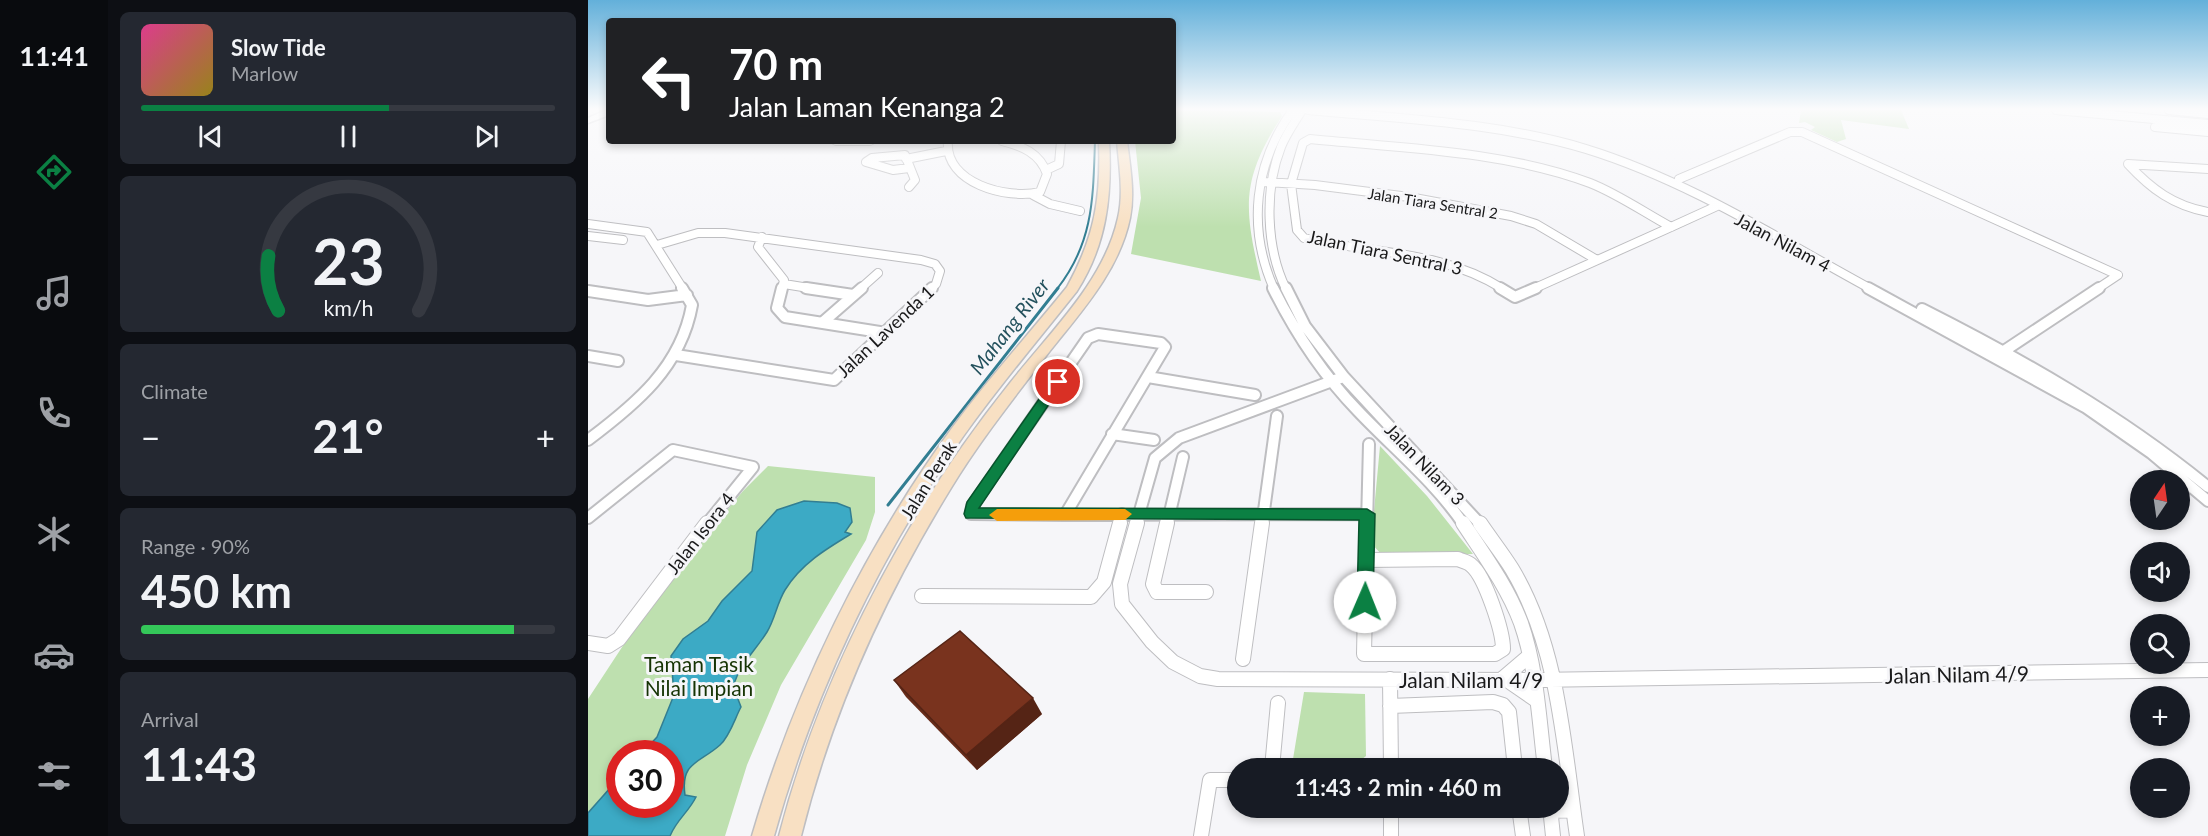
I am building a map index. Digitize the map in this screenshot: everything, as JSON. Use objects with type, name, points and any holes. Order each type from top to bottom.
[{"type":"main road","name":"Jalan Perak","points":[[763,836],[798,726],[829,652],[852,605],[921,486],[951,442],[1000,376],[1073,288],[1084,269],[1104,214],[1104,149]]},
{"type":"main road","name":"Jalan Perak","points":[[790,836],[799,792],[820,733],[875,605],[946,483],[981,431],[1091,290],[1110,258],[1124,217],[1126,194],[1123,149]]},
{"type":"street","points":[[1025,149],[1041,160],[1046,170],[1043,188],[1033,195]]},
{"type":"street","points":[[1046,170],[1058,165],[1060,149]]},
{"type":"street","name":"Jalan Nilam 3","points":[[1271,149],[1258,221],[1269,276],[1284,313],[1306,351],[1329,382],[1467,529],[1490,562],[1524,632],[1534,680],[1544,758]]},
{"type":"street","name":"Jalan Nilam 3","points":[[1280,149],[1264,182],[1272,246],[1282,280],[1310,335],[1343,377],[1449,486],[1480,523],[1511,567],[1527,598],[1541,635],[1552,678],[1577,836]]},
{"type":"street","points":[[1291,184],[1300,149]]},
{"type":"street","points":[[1411,149],[1510,161],[1555,171],[1592,184],[1671,226]]},
{"type":"street","name":"Jalan Nilam 4","points":[[1585,149],[1619,159],[1673,182],[2000,359],[2085,408],[2151,453],[2208,501]]},
{"type":"street","name":"Jalan Nilam 4","points":[[1601,149],[1622,155],[1679,179],[2004,351],[2116,416],[2208,487]]},
{"type":"street","points":[[1679,179],[1750,149]]},
{"type":"street","points":[[1837,149],[2118,275],[2004,351]]},
{"type":"street","points":[[906,159],[946,151],[960,172],[970,180],[1001,191],[1033,195],[1050,204],[1080,211]]},
{"type":"street","points":[[909,168],[894,170],[866,162],[872,158],[905,155],[915,180],[909,187]]},
{"type":"street","points":[[2208,169],[2142,163],[2128,164],[2166,200],[2187,208],[2208,212]]},
{"type":"street","name":"Jalan Tiara Sentral 2","points":[[1264,182],[1410,197],[1510,215],[1536,224],[1597,260]]},
{"type":"street","name":"Jalan Tiara Sentral 3","points":[[1291,184],[1297,230],[1304,238],[1381,249],[1458,266],[1491,279],[1515,297],[1597,260]]},
{"type":"street","points":[[1597,260],[1717,206]]},
{"type":"street","points":[[588,224],[643,231],[657,245],[687,295],[692,309],[684,340],[676,355],[637,401],[588,440]]},
{"type":"street","name":"Jalan Lavenda 1","points":[[657,245],[705,232],[762,237],[921,260],[935,264],[940,271],[938,282],[839,377],[832,380],[676,355]]},
{"type":"street","points":[[588,236],[622,240]]},
{"type":"street","points":[[762,237],[758,242],[758,248],[782,278],[784,285],[777,308],[785,317],[886,333]]},
{"type":"street","points":[[823,322],[879,273]]},
{"type":"street","points":[[784,285],[853,295]]},
{"type":"street","points":[[588,291],[648,300],[687,295]]},
{"type":"street","points":[[1065,515],[1148,377],[1164,344],[1098,334],[1088,338],[972,506],[971,514],[1065,515],[1367,514]]},
{"type":"street","points":[[588,356],[618,362]]},
{"type":"street","points":[[1148,377],[1255,395]]},
{"type":"street","name":"Jalan Nilam 4/9","points":[[1343,377],[1169,444],[1161,451],[1152,466],[1120,584],[1122,604],[1163,658],[1176,666],[1202,677],[1218,679],[1534,680],[2208,670]]},
{"type":"street","points":[[1243,659],[1276,416]]},
{"type":"street","points":[[1112,434],[1154,440]]},
{"type":"street","points":[[1366,560],[1458,559],[1472,565],[1491,603],[1504,641],[1503,649],[1495,654],[1364,654],[1366,560],[1367,514],[1369,444]]},
{"type":"street","name":"Jalan Isora 4","points":[[588,643],[608,646],[619,639],[684,552],[753,469],[750,465],[674,450],[602,507]]},
{"type":"street","points":[[1183,456],[1153,584],[1156,592],[1206,592]]},
{"type":"street","points":[[588,504],[602,507]]},
{"type":"street","points":[[588,518],[602,507]]},
{"type":"street","points":[[922,596],[1091,597],[1104,582],[1122,514]]},
{"type":"street","points":[[1529,656],[1504,679],[1536,700]]},
{"type":"street","points":[[1390,679],[1391,758]]},
{"type":"street","points":[[1390,706],[1493,702],[1503,705],[1509,712],[1514,758]]},
{"type":"street","points":[[1273,758],[1278,703]]},
{"type":"street","points":[[1201,836],[1210,780],[1227,780]]},
{"type":"street","points":[[1569,810],[1574,810]]},
{"type":"street","points":[[1391,818],[1391,836]]},
{"type":"street","points":[[1521,818],[1523,836]]},
{"type":"street","points":[[1551,818],[1553,836]]},
{"type":"green space","points":[[1136,149],[1263,149],[1252,178],[1249,195],[1251,234],[1261,281],[1131,254],[1141,198]]},
{"type":"green space","points":[[1380,446],[1427,496],[1473,554],[1382,555],[1371,543]]},
{"type":"green space","name":"Taman Tasik Nilai Impian","points":[[768,466],[875,477],[875,512],[866,540],[781,685],[747,765],[725,836],[588,836],[588,699],[628,638],[717,522]]},
{"type":"green space","points":[[1304,692],[1365,694],[1366,756],[1364,758],[1293,758]]},
{"type":"water","points":[[804,501],[837,503],[850,508],[852,522],[845,532],[851,534],[823,551],[791,581],[780,600],[770,627],[736,677],[733,686],[741,707],[729,732],[720,745],[693,764],[684,784],[684,740],[654,740],[674,695],[671,656],[683,639],[708,621],[722,601],[752,571],[757,532],[777,510]]},
{"type":"water","points":[[684,784],[685,795],[696,797],[684,815]]},
{"type":"water","points":[[606,793],[606,818],[681,818],[670,836],[588,836],[588,813]]},
{"type":"building","points":[[960,631],[1033,698],[966,755],[894,680]]},
{"type":"waterway","name":"Mahang River","points":[[1057,289],[1078,254],[1085,236],[1092,200],[1095,149]]},
{"type":"waterway","name":"Mahang River","points":[[888,505],[1058,288]]},
{"type":"slow traffic","points":[[997,515],[1125,514]]},
{"type":"route","points":[[1058,382],[972,506],[971,514],[1367,514],[1365,602]]}]
